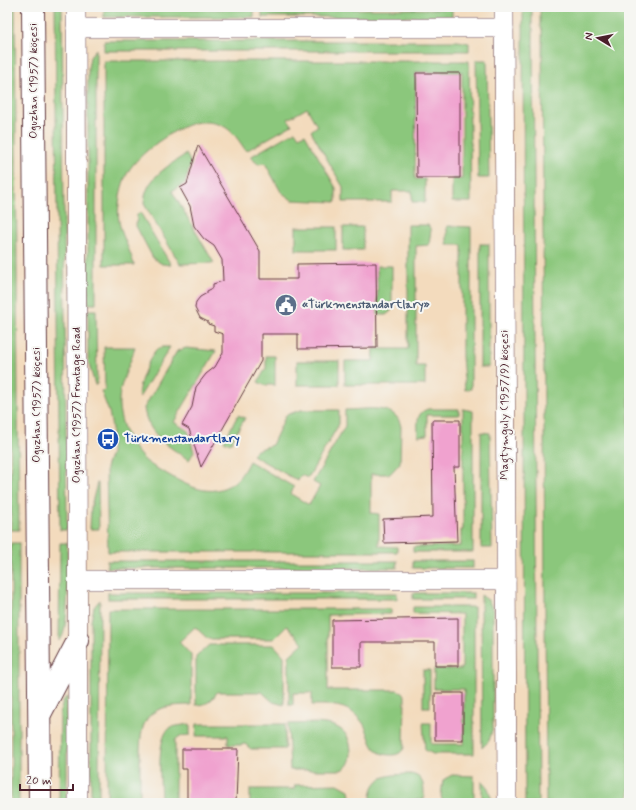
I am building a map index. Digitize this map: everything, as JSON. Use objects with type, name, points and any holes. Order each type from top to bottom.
[{"type":"main road","name":"Oguzhan (1957) köçesi","points":[[33,7],[40,803]]},
{"type":"main road","points":[[39,715],[78,641]]},
{"type":"street","name":"Oguzhan (1957) Frontage Road","points":[[76,7],[78,803]]},
{"type":"street","name":"Magtymguly (1957/9) köçesi","points":[[504,7],[507,803]]},
{"type":"street","points":[[76,28],[504,28]]},
{"type":"street","points":[[78,580],[506,580]]},
{"type":"green space","points":[[7,7],[15,7],[19,530],[11,530]]},
{"type":"green space","points":[[55,7],[62,7],[67,530],[60,530]]},
{"type":"green space","points":[[523,7],[532,7],[533,28],[538,803],[525,803]]},
{"type":"green space","points":[[540,7],[629,7],[629,803],[546,803],[542,30],[540,26]]},
{"type":"green space","points":[[104,9],[254,9],[254,17],[104,17]]},
{"type":"green space","points":[[262,9],[452,9],[452,17],[262,17]]},
{"type":"green space","points":[[104,41],[458,41],[469,43],[469,51],[104,51]]},
{"type":"green space","points":[[96,49],[96,304],[88,304],[88,68],[90,57]]},
{"type":"green space","points":[[476,60],[487,60],[489,178],[478,178]]},
{"type":"green space","points":[[104,61],[469,61],[471,202],[452,202],[452,179],[462,179],[462,72],[416,72],[415,179],[425,179],[425,202],[412,202],[412,191],[392,191],[392,202],[343,202],[343,187],[311,131],[317,126],[307,108],[288,119],[292,125],[246,151],[235,136],[225,127],[211,123],[194,123],[177,130],[157,143],[140,157],[128,172],[121,191],[118,213],[123,236],[134,265],[104,265]]},
{"type":"green space","points":[[295,131],[299,137],[305,134],[336,188],[336,202],[292,200],[281,192],[265,163],[258,164],[250,157]]},
{"type":"green space","points":[[186,154],[191,163],[185,183],[172,191],[214,263],[180,264],[144,204],[148,187],[158,174]]},
{"type":"green space","points":[[140,212],[171,265],[162,264],[153,258],[136,226],[137,215]]},
{"type":"green space","points":[[408,225],[428,225],[431,230],[429,245],[416,246],[416,366],[425,366],[425,385],[345,385],[345,361],[373,361],[374,349],[408,349]]},
{"type":"green space","points":[[447,226],[471,227],[471,389],[465,390],[462,357],[462,245],[447,245]]},
{"type":"green space","points":[[296,227],[336,227],[336,250],[296,250]]},
{"type":"green space","points":[[343,227],[363,227],[363,250],[343,250]]},
{"type":"green space","points":[[480,244],[489,244],[489,367],[480,367]]},
{"type":"green space","points":[[377,266],[392,266],[392,306],[391,311],[386,315],[378,315]]},
{"type":"green space","points":[[88,310],[96,310],[97,384],[95,385],[88,361]]},
{"type":"green space","points":[[104,347],[135,347],[123,379],[119,396],[119,405],[120,414],[127,436],[136,451],[153,466],[183,483],[199,489],[216,490],[233,483],[240,476],[249,461],[294,487],[291,494],[309,505],[320,486],[313,482],[345,426],[345,410],[379,409],[393,414],[398,419],[401,427],[400,463],[390,474],[371,474],[371,513],[379,514],[379,546],[397,547],[397,552],[108,552],[106,468],[111,453],[112,428],[109,412],[101,391],[105,390]]},
{"type":"green space","points":[[163,347],[170,347],[139,398],[139,388],[146,367],[156,350]]},
{"type":"green space","points":[[186,348],[216,351],[174,422],[188,431],[194,452],[189,460],[160,439],[149,425],[144,408],[177,351]]},
{"type":"green space","points":[[266,356],[275,356],[275,385],[264,385],[258,382],[266,368]]},
{"type":"green space","points":[[297,361],[339,361],[339,385],[297,385]]},
{"type":"green space","points":[[428,409],[459,409],[459,415],[427,415],[427,435],[418,436],[419,416]]},
{"type":"green space","points":[[463,409],[473,411],[473,552],[413,552],[413,547],[461,546],[461,530],[463,530]]},
{"type":"green space","points":[[301,410],[339,410],[339,424],[308,478],[301,475],[298,481],[252,455],[257,450],[272,445],[286,415]]},
{"type":"green space","points":[[238,415],[245,418],[230,444],[224,441]]},
{"type":"green space","points":[[481,432],[490,433],[492,548],[481,548]]},
{"type":"green space","points":[[97,483],[99,529],[90,529],[91,507]]},
{"type":"green space","points":[[11,543],[19,543],[19,803],[11,803]]},
{"type":"green space","points":[[60,543],[67,543],[68,595],[65,625],[63,635],[59,641]]},
{"type":"green space","points":[[107,561],[397,561],[397,568],[107,568]]},
{"type":"green space","points":[[413,561],[473,561],[473,568],[413,568]]},
{"type":"green space","points":[[108,593],[397,593],[397,599],[108,599]]},
{"type":"green space","points":[[413,593],[473,593],[473,599],[413,599]]},
{"type":"green space","points":[[481,595],[489,601],[493,611],[493,727],[489,741],[482,748]]},
{"type":"green space","points":[[100,600],[99,803],[91,803],[91,621],[94,607]]},
{"type":"green space","points":[[413,607],[474,607],[474,754],[433,754],[425,750],[423,723],[431,723],[431,744],[464,744],[464,689],[434,689],[434,669],[462,669],[462,614],[413,613]]},
{"type":"green space","points":[[108,609],[391,609],[391,614],[328,615],[328,690],[397,690],[402,692],[405,697],[404,748],[396,755],[379,752],[372,744],[363,723],[355,714],[347,709],[337,706],[312,705],[312,693],[293,693],[293,705],[289,705],[289,656],[303,643],[287,626],[274,639],[208,639],[195,627],[179,642],[191,655],[191,705],[165,707],[156,711],[145,722],[140,742],[140,803],[107,803]]},
{"type":"green space","points":[[209,645],[274,645],[284,656],[284,705],[273,702],[262,692],[217,692],[209,702],[196,705],[196,657]]},
{"type":"green space","points":[[423,670],[430,670],[430,707],[423,707]]},
{"type":"green space","points":[[67,696],[67,803],[59,803],[60,713],[63,701]]},
{"type":"green space","points":[[319,723],[337,727],[344,732],[349,740],[351,755],[348,765],[341,770],[290,770],[288,724]]},
{"type":"green space","points":[[190,724],[190,735],[180,736],[175,740],[175,803],[161,803],[160,763],[162,742],[165,733],[170,727]]},
{"type":"green space","points":[[197,724],[285,724],[285,749],[251,749],[245,744],[228,745],[228,736],[196,736]]},
{"type":"green space","points":[[410,774],[419,777],[423,783],[424,800],[371,800],[374,785],[378,781],[389,776]]},
{"type":"green space","points":[[452,775],[474,776],[474,803],[443,803],[441,796],[443,780]]},
{"type":"green space","points":[[482,781],[488,788],[493,803],[482,803]]},
{"type":"green space","points":[[338,784],[349,790],[351,803],[250,803],[250,789],[294,789],[295,785]]},
{"type":"building","points":[[416,73],[460,73],[460,178],[417,178]]},
{"type":"building","name":"«Türkmenstandartlary»","points":[[198,145],[260,251],[260,279],[297,279],[297,264],[376,263],[377,348],[298,349],[298,334],[261,334],[261,361],[201,467],[189,429],[182,425],[192,407],[196,387],[206,374],[215,367],[223,353],[223,334],[214,331],[214,326],[208,324],[208,322],[200,318],[195,308],[196,302],[200,297],[207,293],[207,291],[213,288],[213,284],[223,281],[222,260],[214,246],[204,239],[194,226],[190,206],[180,188],[187,184]]},
{"type":"building","points":[[432,420],[460,420],[460,467],[454,467],[457,541],[384,543],[383,519],[433,517]]},
{"type":"building","points":[[458,618],[458,666],[435,666],[435,642],[361,642],[361,667],[332,667],[332,620]]},
{"type":"building","points":[[435,693],[463,693],[463,740],[435,740]]},
{"type":"building","points":[[182,749],[238,749],[236,803],[187,803],[187,769],[182,769]]},
{"type":"place","name":"«Türkmenstandartlary»","points":[[286,305]]},
{"type":"place","name":"Türkmenstandartlary","points":[[108,439]]}]
